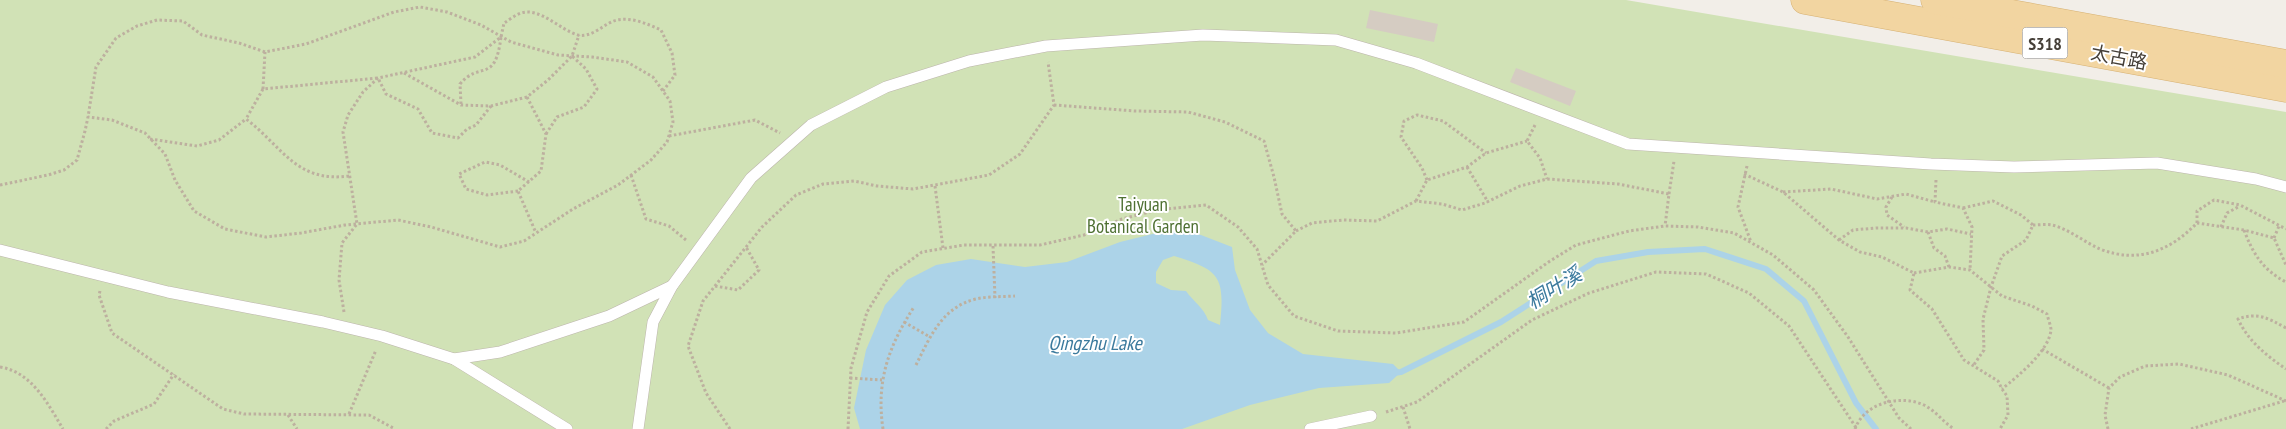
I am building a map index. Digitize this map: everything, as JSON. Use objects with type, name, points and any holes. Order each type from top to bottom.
[{"type":"main road","name":"太古路","points":[[1805,0],[2286,88]]},
{"type":"main road","name":"太古路","points":[[1935,0],[2286,64]]},
{"type":"lane","points":[[638,429],[653,322],[672,286],[751,178],[811,125],[886,87],[968,61],[1046,46],[1203,35],[1336,40],[1416,63],[1628,144],[1938,164],[2014,167],[2156,163],[2256,179],[2286,187]]},
{"type":"lane","points":[[0,250],[168,292],[382,336],[454,359],[567,429]]},
{"type":"lane","points":[[454,359],[500,352],[609,316],[672,286]]},
{"type":"lane","points":[[1310,429],[1371,416]]},
{"type":"path","points":[[0,185],[56,173],[64,170],[77,160],[88,117],[96,67],[116,38],[137,26],[157,20],[183,21],[202,35],[239,43],[265,52],[306,44],[394,12],[420,7],[447,12],[481,24],[511,42],[558,56],[592,57],[627,62],[653,77],[670,101],[673,122],[667,142],[651,160],[631,175],[524,241],[500,247],[431,227],[398,220],[266,237],[225,229],[194,211],[175,180],[164,154],[144,133],[112,120],[88,117]]},
{"type":"path","points":[[461,105],[460,84],[465,78],[489,70],[499,56],[504,23],[522,13],[540,15],[555,25],[579,35],[595,32],[616,20],[638,20],[662,30],[672,53],[675,75],[663,91]]},
{"type":"path","points":[[404,73],[461,105],[491,106],[527,96],[548,80],[572,56],[579,35]]},
{"type":"path","points":[[263,89],[378,78],[404,73],[475,57],[501,36]]},
{"type":"path","points":[[730,429],[706,393],[688,346],[703,301],[762,227],[796,195],[823,184],[854,181],[877,186],[913,189],[989,176],[1020,154],[1054,105],[1046,46]]},
{"type":"path","points":[[150,139],[197,146],[219,140],[246,119],[263,89],[265,52]]},
{"type":"path","points":[[529,182],[500,165],[485,162],[460,174],[466,189],[487,195],[518,190],[529,182],[541,171],[546,134],[557,117],[584,107],[597,89],[586,69],[572,56]]},
{"type":"path","points":[[378,78],[386,94],[418,109],[432,133],[458,138],[467,129],[476,125],[491,106]]},
{"type":"path","points":[[346,328],[339,280],[342,243],[357,224],[343,132],[348,115],[363,92],[378,78]]},
{"type":"path","points":[[527,96],[546,134]]},
{"type":"path","points":[[1054,105],[1135,111],[1188,112],[1225,122],[1264,140],[1282,214],[1296,231]]},
{"type":"path","points":[[1416,201],[1427,180],[1467,167],[1486,153],[1527,141],[1543,112]]},
{"type":"path","points":[[1427,180],[1422,168],[1401,137],[1404,121],[1417,115],[1443,121],[1486,153]]},
{"type":"path","points":[[246,119],[265,133],[282,153],[311,174],[332,179],[349,176]]},
{"type":"path","points":[[668,136],[756,120],[794,140]]},
{"type":"path","points":[[1527,141],[1540,158],[1547,179]]},
{"type":"path","points":[[1665,226],[1676,148]]},
{"type":"path","points":[[1751,243],[1738,207],[1744,174],[1753,152]]},
{"type":"path","points":[[1935,202],[1938,164]]},
{"type":"path","points":[[1467,167],[1488,202]]},
{"type":"path","points":[[1744,174],[1783,192],[1840,240],[1860,252],[1882,257],[1914,273],[1949,267],[1970,270],[2002,296],[2032,306],[2046,314],[2051,330],[2042,349],[2023,371],[2002,388]]},
{"type":"path","points":[[631,175],[646,218],[669,226],[684,237],[696,253]]},
{"type":"path","points":[[1262,265],[1296,231],[1312,222],[1343,220],[1377,221],[1416,201],[1442,204],[1462,210],[1488,202],[1520,186],[1547,179],[1618,184],[1669,194]]},
{"type":"path","points":[[935,186],[943,248]]},
{"type":"path","points":[[1783,192],[1831,189],[1877,199],[1906,194],[1963,208],[1993,201],[2021,214],[2033,225],[2052,225],[2101,250],[2126,254],[2153,254],[2182,238],[2197,224],[2197,210],[2214,200],[2240,205],[2286,229]]},
{"type":"path","points":[[518,190],[536,233]]},
{"type":"path","points":[[1892,196],[1886,207],[1887,214],[1906,228]]},
{"type":"path","points":[[848,429],[851,368],[867,312],[889,276],[922,252],[964,245],[1040,245],[1084,236],[1122,219],[1148,212],[1206,204],[1238,227],[1257,249],[1268,285],[1294,316],[1338,331],[1396,333],[1464,322],[1550,261],[1576,245],[1629,231],[1665,226],[1698,227],[1734,233],[1773,255],[1814,290],[1848,337],[1899,418],[1911,429]]},
{"type":"path","points":[[2221,226],[2227,213],[2240,205]]},
{"type":"path","points":[[1963,208],[1972,226],[1970,270]]},
{"type":"path","points":[[2197,224],[2244,230],[2274,238]]},
{"type":"path","points":[[1973,366],[1984,350],[1983,319],[1991,287],[2002,256],[2026,240],[2033,225]]},
{"type":"path","points":[[2279,226],[2274,238],[2286,264]]},
{"type":"path","points":[[1840,240],[1853,230],[1906,228],[1928,232],[1947,228],[1972,234]]},
{"type":"path","points":[[2244,230],[2252,250],[2266,268],[2271,274],[2286,282]]},
{"type":"path","points":[[1928,232],[1934,248],[1945,256],[1949,267]]},
{"type":"path","points":[[994,246],[995,298]]},
{"type":"path","points":[[715,286],[738,290],[759,270],[746,247]]},
{"type":"path","points":[[1371,416],[1417,402],[1532,320],[1590,293],[1656,272],[1706,274],[1749,293],[1789,326],[1856,429]]},
{"type":"path","points":[[1914,273],[1910,290],[1932,309],[1964,360],[1998,381],[2007,396],[2008,415],[2000,429]]},
{"type":"path","points":[[102,275],[99,295],[112,333],[174,374],[222,409],[244,414],[369,415],[395,429]]},
{"type":"path","points":[[916,365],[930,337],[952,308],[977,299],[1015,296]]},
{"type":"path","points":[[883,429],[879,404],[882,380],[890,352],[904,322],[914,307]]},
{"type":"path","points":[[2286,328],[2268,318],[2251,314],[2238,320],[2244,332],[2270,357],[2286,369]]},
{"type":"path","points":[[904,322],[930,337]]},
{"type":"path","points":[[349,414],[382,336]]},
{"type":"path","points":[[2042,349],[2109,388]]},
{"type":"path","points":[[2108,429],[2105,415],[2109,388],[2120,377],[2145,366],[2179,364],[2228,375],[2286,400]]},
{"type":"path","points":[[0,367],[28,379],[50,407],[63,429]]},
{"type":"path","points":[[106,429],[114,421],[154,404],[174,374]]},
{"type":"path","points":[[850,378],[882,380]]},
{"type":"path","points":[[1856,429],[1858,421],[1871,408],[1899,400],[1922,404],[1934,411],[1954,429]]},
{"type":"path","points":[[2191,429],[2286,400]]},
{"type":"path","points":[[1403,407],[1410,429]]},
{"type":"path","points":[[288,414],[297,429]]},
{"type":"green space","name":"Taiyuan Botanical Garden","points":[[0,0],[1626,0],[2286,112],[2286,429],[0,429]]},
{"type":"water","name":"Qingzhu Lake","points":[[1173,229],[1201,235],[1232,247],[1235,270],[1250,310],[1268,333],[1303,354],[1393,364],[1401,372],[1389,383],[1319,388],[1250,405],[1182,429],[860,429],[854,408],[866,350],[885,305],[907,280],[936,265],[971,259],[1025,267],[1067,262],[1120,242]],"holes":[[[1174,256],[1210,271],[1220,285],[1220,325],[1208,320],[1201,308],[1186,291],[1171,290],[1156,283],[1156,272],[1163,260]]]},
{"type":"building","points":[[1370,10],[1438,24],[1434,42],[1366,28]]},
{"type":"building","points":[[1516,68],[1576,91],[1570,106],[1510,82]]},
{"type":"waterway","name":"桐叶溪","points":[[1393,373],[1401,372],[1501,322],[1596,261],[1648,252],[1705,249],[1766,269],[1804,301],[1856,403],[1876,429]]}]
